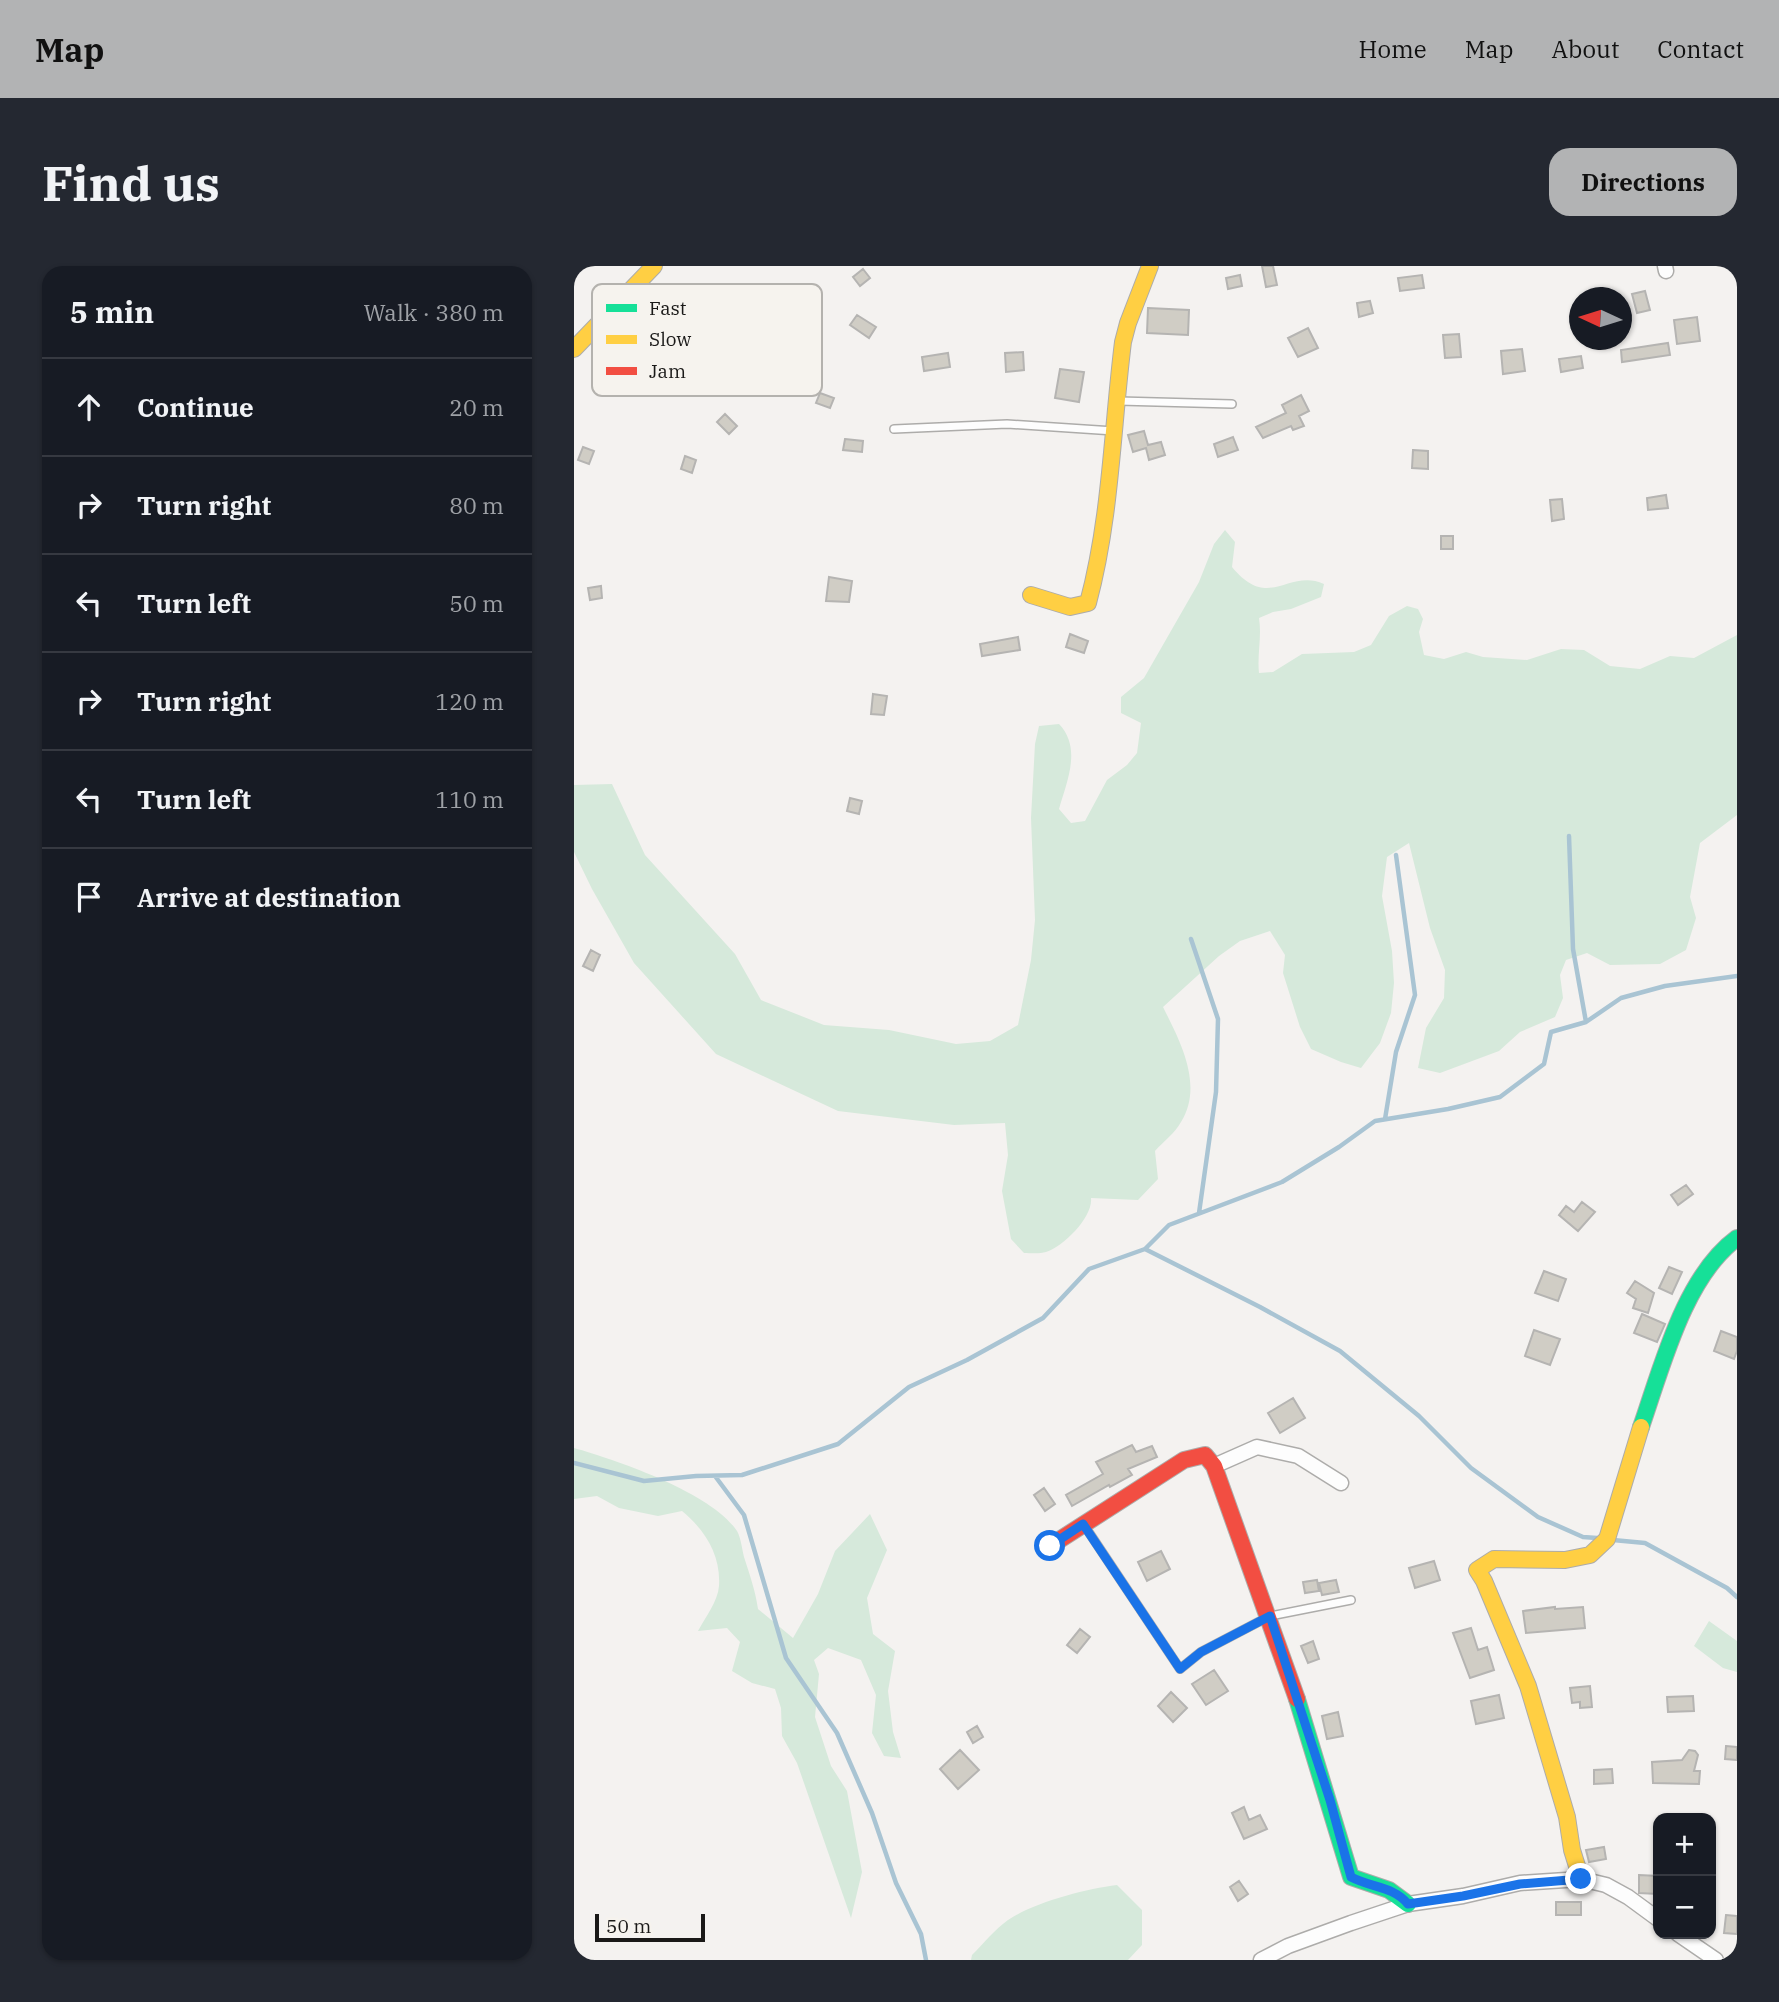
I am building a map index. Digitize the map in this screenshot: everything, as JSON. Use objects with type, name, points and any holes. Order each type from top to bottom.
[{"type":"street","points":[[637,284],[654,266]]},
{"type":"street","points":[[1031,595],[1070,607],[1088,603],[1097,574],[1124,339],[1150,266]]},
{"type":"street","points":[[574,349],[592,330]]},
{"type":"street","points":[[1581,1879],[1572,1850],[1567,1817],[1528,1686],[1477,1570],[1494,1559],[1566,1560],[1590,1555],[1607,1539],[1629,1463],[1669,1346],[1695,1287],[1722,1249],[1737,1238]]},
{"type":"street","points":[[1214,1466],[1258,1447],[1298,1456],[1341,1483]]},
{"type":"street","points":[[1050,1546],[1184,1460],[1205,1455],[1214,1466],[1270,1616],[1330,1800],[1351,1877],[1365,1884],[1398,1892],[1408,1904]]},
{"type":"street","points":[[1261,1960],[1288,1946],[1408,1904],[1520,1884],[1581,1879],[1606,1885],[1628,1896],[1653,1915]]},
{"type":"street","points":[[1685,1939],[1716,1960]]},
{"type":"lane","points":[[1118,401],[1232,404]]},
{"type":"lane","points":[[894,429],[1007,424],[1115,431]]},
{"type":"lane","points":[[1083,1524],[1180,1669],[1201,1652],[1270,1616],[1351,1600]]},
{"type":"green space","points":[[1225,530],[1235,542],[1232,567],[1245,580],[1268,588],[1300,581],[1324,584],[1321,597],[1259,618],[1259,673],[1273,672],[1302,654],[1354,652],[1371,645],[1389,616],[1407,606],[1418,609],[1423,619],[1419,632],[1424,655],[1444,659],[1466,652],[1483,657],[1527,660],[1561,649],[1584,650],[1610,666],[1640,669],[1670,656],[1694,658],[1737,635],[1737,815],[1700,843],[1690,897],[1696,918],[1686,950],[1660,964],[1610,965],[1587,953],[1566,960],[1560,975],[1563,998],[1555,1017],[1520,1032],[1499,1051],[1440,1073],[1418,1068],[1426,1028],[1444,998],[1445,970],[1430,928],[1409,843],[1387,857],[1382,896],[1392,951],[1394,983],[1391,1013],[1380,1043],[1361,1068],[1311,1049],[1300,1027],[1283,973],[1285,955],[1270,931],[1240,941],[1219,956],[1163,1007],[1187,1063],[1190,1093],[1188,1108],[1181,1122],[1155,1151],[1158,1179],[1138,1200],[1091,1198],[1082,1222],[1061,1244],[1044,1253],[1024,1253],[1011,1239],[1002,1191],[1008,1155],[1005,1123],[954,1125],[838,1111],[716,1054],[634,963],[592,889],[574,852],[574,785],[612,784],[645,855],[735,954],[761,1000],[824,1025],[889,1030],[956,1044],[990,1041],[1018,1025],[1031,960],[1035,920],[1031,818],[1035,744],[1039,726],[1059,724],[1066,733],[1070,743],[1071,765],[1059,809],[1071,823],[1085,821],[1107,780],[1127,765],[1137,753],[1141,723],[1121,713],[1121,697],[1144,678],[1199,582],[1214,544]]},
{"type":"green space","points":[[574,1448],[662,1480],[686,1491],[725,1517],[737,1531],[758,1609],[793,1638],[818,1594],[835,1551],[870,1514],[887,1550],[867,1598],[873,1634],[895,1651],[888,1691],[893,1732],[901,1758],[884,1756],[872,1733],[876,1695],[861,1660],[828,1648],[814,1660],[819,1674],[815,1717],[831,1766],[847,1791],[862,1872],[851,1918],[797,1763],[782,1736],[781,1708],[775,1689],[752,1683],[732,1671],[740,1642],[727,1628],[698,1631],[714,1603],[719,1586],[717,1564],[710,1544],[698,1526],[682,1511],[658,1516],[619,1508],[597,1496],[574,1499]]},
{"type":"green space","points":[[1709,1621],[1737,1641],[1737,1672],[1723,1668],[1694,1646]]},
{"type":"green space","points":[[1117,1885],[1142,1910],[1142,1945],[1128,1960],[971,1960],[972,1955],[994,1932],[1019,1913],[1061,1897]]},
{"type":"building","points":[[1262,266],[1273,266],[1277,285],[1266,287]]},
{"type":"building","points":[[863,269],[870,278],[860,286],[853,277]]},
{"type":"building","points":[[1240,275],[1242,286],[1228,289],[1226,278]]},
{"type":"building","points":[[1422,275],[1424,288],[1400,291],[1398,278]]},
{"type":"building","points":[[1645,291],[1650,310],[1637,313],[1632,294]]},
{"type":"building","points":[[1370,301],[1373,313],[1359,317],[1357,303]]},
{"type":"building","points":[[1148,308],[1189,310],[1188,335],[1147,333]]},
{"type":"building","points":[[857,315],[876,327],[869,338],[850,325]]},
{"type":"building","points":[[1697,317],[1700,341],[1677,344],[1674,320]]},
{"type":"building","points":[[1308,328],[1318,348],[1298,357],[1288,338]]},
{"type":"building","points":[[1459,334],[1461,357],[1445,358],[1443,335]]},
{"type":"building","points":[[1668,343],[1670,355],[1622,362],[1621,350]]},
{"type":"building","points":[[1522,349],[1525,371],[1503,374],[1501,351]]},
{"type":"building","points":[[1023,352],[1024,370],[1006,372],[1005,353]]},
{"type":"building","points":[[948,353],[950,367],[924,371],[922,357]]},
{"type":"building","points":[[1581,356],[1583,368],[1561,372],[1559,359]]},
{"type":"building","points":[[1060,369],[1084,372],[1079,402],[1055,398]]},
{"type":"building","points":[[822,394],[834,398],[830,408],[816,403]]},
{"type":"building","points":[[1301,395],[1309,411],[1299,416],[1304,426],[1293,430],[1291,426],[1263,438],[1256,427],[1286,413],[1282,405]]},
{"type":"building","points":[[725,414],[737,426],[729,434],[717,422]]},
{"type":"building","points":[[1144,431],[1148,445],[1161,442],[1165,455],[1149,460],[1146,448],[1133,452],[1128,435]]},
{"type":"building","points":[[1233,437],[1238,450],[1218,457],[1214,444]]},
{"type":"building","points":[[845,439],[863,441],[862,452],[843,450]]},
{"type":"building","points":[[583,447],[594,451],[589,464],[578,460]]},
{"type":"building","points":[[1413,450],[1428,451],[1428,469],[1412,468]]},
{"type":"building","points":[[685,456],[696,460],[692,473],[681,469]]},
{"type":"building","points":[[1666,495],[1668,508],[1648,510],[1647,498]]},
{"type":"building","points":[[1562,499],[1564,519],[1552,521],[1550,500]]},
{"type":"building","points":[[1441,536],[1453,536],[1453,549],[1441,549]]},
{"type":"building","points":[[829,577],[852,581],[849,602],[826,601]]},
{"type":"building","points":[[601,586],[602,598],[590,600],[588,588]]},
{"type":"building","points":[[1070,634],[1088,641],[1084,653],[1066,647]]},
{"type":"building","points":[[1018,637],[1020,650],[982,656],[980,644]]},
{"type":"building","points":[[873,694],[887,696],[884,715],[871,714]]},
{"type":"building","points":[[850,798],[862,801],[859,814],[847,811]]},
{"type":"building","points":[[591,950],[600,955],[593,971],[583,966]]},
{"type":"building","points":[[1686,1185],[1693,1194],[1678,1205],[1671,1195]]},
{"type":"building","points":[[1582,1202],[1595,1212],[1578,1231],[1559,1215],[1566,1206],[1574,1212]]},
{"type":"building","points":[[1669,1267],[1682,1272],[1672,1294],[1659,1288]]},
{"type":"building","points":[[1544,1271],[1566,1279],[1558,1301],[1535,1293]]},
{"type":"building","points":[[1635,1281],[1654,1293],[1648,1313],[1633,1308],[1636,1299],[1627,1293]]},
{"type":"building","points":[[1642,1314],[1665,1324],[1657,1342],[1634,1333]]},
{"type":"building","points":[[1534,1330],[1560,1339],[1550,1365],[1525,1356]]},
{"type":"building","points":[[1721,1331],[1737,1337],[1734,1359],[1714,1351]]},
{"type":"building","points":[[1293,1398],[1305,1418],[1280,1433],[1268,1413]]},
{"type":"building","points":[[1132,1445],[1136,1452],[1152,1446],[1157,1457],[1128,1469],[1132,1475],[1072,1506],[1066,1495],[1103,1474],[1096,1462]]},
{"type":"building","points":[[1044,1488],[1055,1504],[1045,1511],[1034,1495]]},
{"type":"building","points":[[1161,1551],[1170,1569],[1147,1581],[1138,1562]]},
{"type":"building","points":[[1434,1561],[1440,1580],[1415,1588],[1409,1568]]},
{"type":"building","points":[[1317,1580],[1319,1591],[1305,1593],[1303,1582]]},
{"type":"building","points":[[1336,1580],[1339,1592],[1322,1595],[1319,1583]]},
{"type":"building","points":[[1583,1607],[1585,1628],[1526,1633],[1523,1611]]},
{"type":"building","points":[[1471,1628],[1478,1650],[1487,1647],[1494,1670],[1470,1678],[1453,1633]]},
{"type":"building","points":[[1080,1629],[1090,1637],[1077,1653],[1067,1645]]},
{"type":"building","points":[[1313,1641],[1319,1659],[1308,1663],[1301,1646]]},
{"type":"building","points":[[1214,1670],[1228,1691],[1206,1705],[1192,1684]]},
{"type":"building","points":[[1590,1686],[1592,1707],[1580,1708],[1580,1702],[1572,1703],[1570,1688]]},
{"type":"building","points":[[1171,1692],[1187,1708],[1173,1722],[1158,1706]]},
{"type":"building","points":[[1499,1695],[1504,1718],[1476,1724],[1471,1701]]},
{"type":"building","points":[[1693,1696],[1694,1711],[1668,1712],[1667,1697]]},
{"type":"building","points":[[1338,1712],[1343,1736],[1327,1739],[1322,1716]]},
{"type":"building","points":[[977,1726],[983,1737],[973,1743],[967,1732]]},
{"type":"building","points":[[1726,1746],[1737,1747],[1737,1760],[1725,1759]]},
{"type":"building","points":[[960,1750],[979,1770],[958,1789],[940,1769]]},
{"type":"building","points":[[1689,1750],[1698,1755],[1694,1771],[1700,1771],[1699,1784],[1653,1783],[1652,1762],[1682,1760]]},
{"type":"building","points":[[1612,1769],[1613,1783],[1594,1784],[1594,1770]]},
{"type":"building","points":[[1244,1807],[1249,1820],[1260,1815],[1267,1829],[1244,1839],[1232,1813]]},
{"type":"building","points":[[1604,1847],[1606,1859],[1589,1862],[1586,1850]]},
{"type":"building","points":[[1639,1875],[1653,1876],[1653,1894],[1639,1893]]},
{"type":"building","points":[[1239,1881],[1248,1894],[1238,1901],[1230,1887]]},
{"type":"building","points":[[1556,1902],[1581,1902],[1581,1915],[1556,1915]]},
{"type":"building","points":[[1726,1915],[1737,1916],[1737,1934],[1724,1933]]},
{"type":"waterway","points":[[1569,836],[1573,949],[1586,1022]]},
{"type":"waterway","points":[[1385,1119],[1396,1052],[1415,995],[1396,855]]},
{"type":"waterway","points":[[1191,939],[1218,1019],[1216,1092],[1199,1213]]},
{"type":"waterway","points":[[574,1463],[644,1481],[742,1475],[838,1444],[909,1387],[967,1360],[1043,1318],[1089,1269],[1145,1249],[1169,1225],[1282,1182],[1375,1121],[1500,1097],[1544,1064],[1551,1032],[1586,1022],[1621,998],[1665,986],[1737,976]]},
{"type":"waterway","points":[[1145,1249],[1340,1351],[1419,1416],[1471,1468],[1538,1517],[1583,1537],[1597,1538]]},
{"type":"waterway","points":[[715,1476],[744,1515],[786,1658],[837,1733],[872,1813],[896,1883],[921,1934],[926,1960]]},
{"type":"waterway","points":[[1613,1540],[1645,1543],[1727,1588],[1737,1597]]},
{"type":"traffic: fast","points":[[1641,1427],[1667,1351],[1689,1299],[1719,1255],[1737,1238]]},
{"type":"traffic: fast","points":[[1297,1699],[1351,1877],[1389,1890],[1408,1904]]},
{"type":"traffic: slow","points":[[637,284],[654,266]]},
{"type":"traffic: slow","points":[[1031,595],[1070,607],[1088,603],[1102,538],[1123,342],[1150,266]]},
{"type":"traffic: slow","points":[[574,349],[592,330]]},
{"type":"traffic: slow","points":[[1581,1879],[1572,1850],[1567,1817],[1528,1686],[1477,1570],[1494,1559],[1565,1560],[1590,1555],[1607,1539],[1641,1427]]},
{"type":"traffic: jam","points":[[1050,1546],[1184,1460],[1205,1455],[1214,1466],[1297,1699]]},
{"type":"route","points":[[1050,1546],[1083,1524],[1180,1669],[1201,1652],[1270,1616],[1330,1800],[1351,1877],[1365,1884],[1398,1892],[1408,1904],[1520,1884],[1581,1879]]}]
